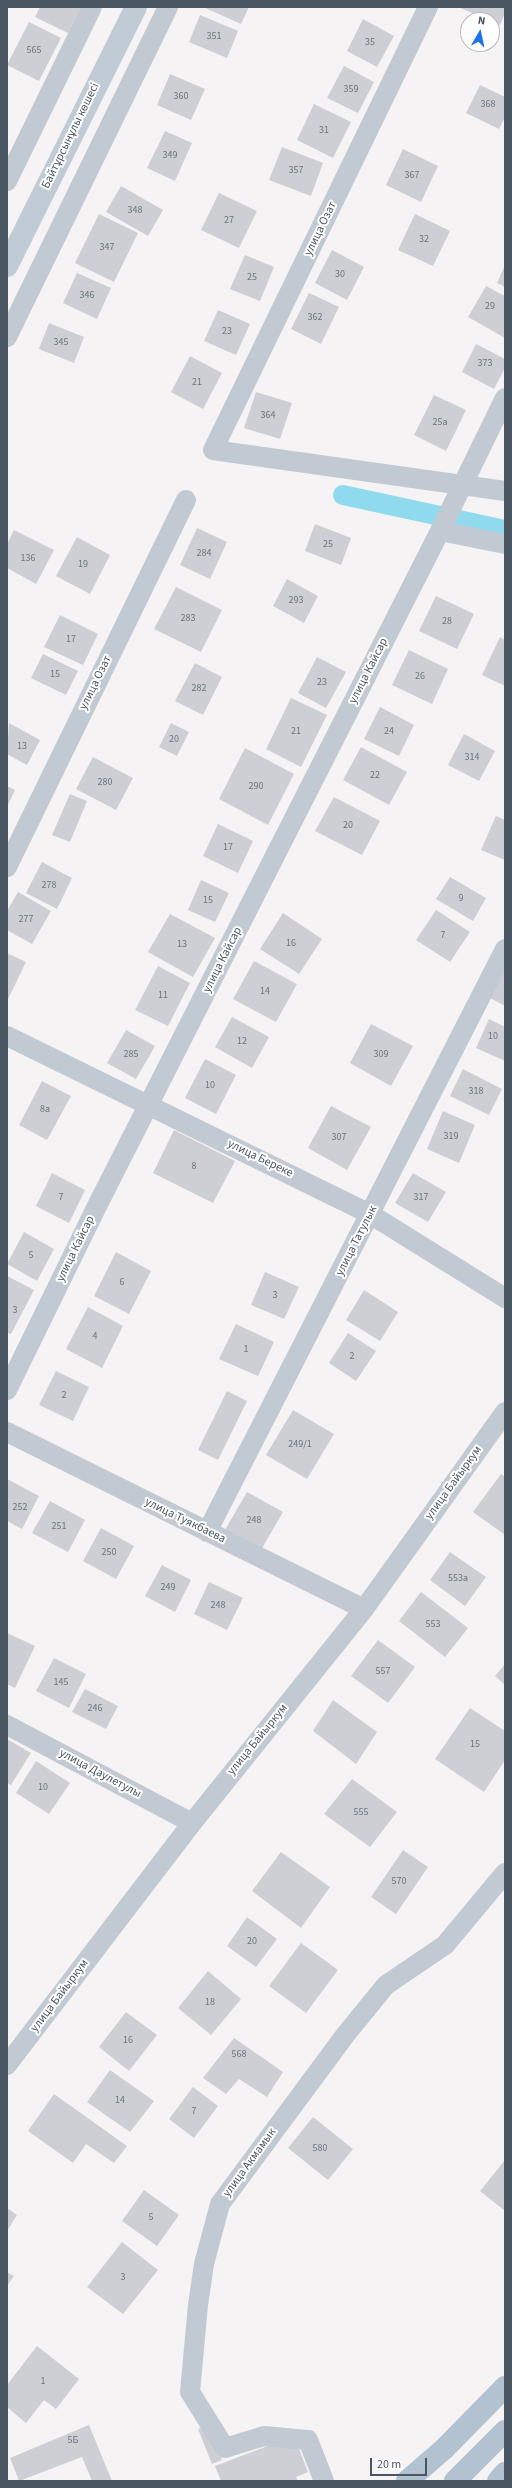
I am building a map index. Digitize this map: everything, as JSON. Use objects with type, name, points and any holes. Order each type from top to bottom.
[{"type":"main road","name":"Байтұрсынұлы көшесі","points":[[7,266],[136,7]]},
{"type":"main road","points":[[407,2481],[444,2449],[505,2388]]},
{"type":"main road","points":[[455,2481],[505,2431]]},
{"type":"main road","points":[[498,2481],[505,2473]]},
{"type":"street","points":[[7,181],[92,7]]},
{"type":"street","points":[[7,337],[168,7]]},
{"type":"street","name":"улица Озат","points":[[428,7],[213,450],[459,490]]},
{"type":"street","points":[[505,398],[459,490],[505,491]]},
{"type":"street","name":"улица Кайсар","points":[[7,1390],[97,1206],[150,1105],[440,531],[459,490]]},
{"type":"street","name":"улица Озат","points":[[7,867],[186,500]]},
{"type":"street","points":[[440,531],[505,544]]},
{"type":"street","name":"улица Татулык","points":[[206,1532],[505,949]]},
{"type":"street","name":"улица Береке","points":[[7,1036],[370,1214],[505,1298]]},
{"type":"street","name":"улица Байыркум","points":[[7,2065],[192,1823],[364,1609],[505,1412]]},
{"type":"street","name":"улица Туякбаева","points":[[7,1432],[364,1609]]},
{"type":"street","name":"улица Даулетулы","points":[[7,1724],[192,1823]]},
{"type":"street","name":"улица Акмамык","points":[[324,2481],[308,2440],[264,2436],[225,2448],[190,2392],[203,2271],[220,2204],[346,2034],[386,1985],[445,1945],[505,1873]]},
{"type":"building","points":[[40,7],[81,7],[68,33],[35,17]]},
{"type":"building","points":[[203,7],[249,7],[241,24]]},
{"type":"building","points":[[458,7],[504,7],[505,13],[500,25],[500,12],[470,12]]},
{"type":"building","points":[[200,15],[238,31],[227,58],[189,42]]},
{"type":"building","points":[[363,19],[394,36],[377,67],[347,51]]},
{"type":"building","points":[[29,22],[61,38],[39,81],[7,65]]},
{"type":"building","points":[[344,66],[374,82],[358,113],[327,98]]},
{"type":"building","points":[[170,74],[205,89],[191,120],[157,105]]},
{"type":"building","points":[[480,85],[505,97],[505,117],[499,129],[466,113]]},
{"type":"building","points":[[314,104],[351,122],[333,158],[297,140]]},
{"type":"building","points":[[165,131],[192,143],[175,181],[147,168]]},
{"type":"building","points":[[282,147],[323,163],[311,196],[269,180]]},
{"type":"building","points":[[403,149],[438,166],[421,202],[386,185]]},
{"type":"building","points":[[121,186],[163,210],[148,236],[106,212]]},
{"type":"building","points":[[219,193],[257,211],[239,248],[201,230]]},
{"type":"building","points":[[99,214],[138,233],[114,282],[75,263]]},
{"type":"building","points":[[415,214],[450,231],[433,266],[398,250]]},
{"type":"building","points":[[332,250],[364,267],[347,300],[315,283]]},
{"type":"building","points":[[245,255],[274,267],[260,301],[230,289]]},
{"type":"building","points":[[505,265],[505,287],[497,283]]},
{"type":"building","points":[[77,273],[111,288],[97,319],[63,303]]},
{"type":"building","points":[[486,286],[505,296],[505,338],[468,317]]},
{"type":"building","points":[[309,293],[339,307],[321,344],[291,329]]},
{"type":"building","points":[[218,310],[250,324],[236,355],[204,341]]},
{"type":"building","points":[[49,323],[84,337],[74,363],[39,349]]},
{"type":"building","points":[[476,344],[505,359],[505,368],[494,389],[462,372]]},
{"type":"building","points":[[190,356],[222,373],[203,409],[171,392]]},
{"type":"building","points":[[256,392],[292,403],[280,439],[244,428]]},
{"type":"building","points":[[434,395],[466,410],[446,451],[414,435]]},
{"type":"building","points":[[315,524],[351,538],[341,565],[305,551]]},
{"type":"building","points":[[197,528],[227,542],[210,579],[180,565]]},
{"type":"building","points":[[14,530],[54,550],[36,584],[7,568],[7,544]]},
{"type":"building","points":[[77,537],[110,555],[90,594],[56,576]]},
{"type":"building","points":[[287,579],[318,596],[304,623],[273,606]]},
{"type":"building","points":[[176,587],[222,610],[201,652],[154,629]]},
{"type":"building","points":[[436,596],[474,614],[457,649],[419,631]]},
{"type":"building","points":[[60,615],[98,634],[83,665],[44,647]]},
{"type":"building","points":[[500,637],[505,640],[505,686],[482,675]]},
{"type":"building","points":[[409,650],[448,669],[432,704],[392,685]]},
{"type":"building","points":[[43,654],[78,671],[66,695],[31,678]]},
{"type":"building","points":[[317,657],[346,672],[326,708],[298,693]]},
{"type":"building","points":[[195,663],[222,677],[203,715],[175,701]]},
{"type":"building","points":[[291,698],[327,715],[301,767],[266,749]]},
{"type":"building","points":[[380,707],[414,725],[399,756],[364,739]]},
{"type":"building","points":[[9,723],[40,740],[27,765],[7,754]]},
{"type":"building","points":[[171,723],[189,732],[177,756],[159,747]]},
{"type":"building","points":[[464,734],[495,751],[479,781],[448,765]]},
{"type":"building","points":[[361,747],[407,772],[389,805],[343,780]]},
{"type":"building","points":[[245,748],[294,774],[268,825],[219,799]]},
{"type":"building","points":[[93,757],[133,778],[116,810],[76,789]]},
{"type":"building","points":[[7,786],[15,790],[7,807]]},
{"type":"building","points":[[70,794],[87,801],[70,842],[52,835]]},
{"type":"building","points":[[334,797],[380,821],[362,855],[315,831]]},
{"type":"building","points":[[496,816],[505,820],[505,860],[481,850]]},
{"type":"building","points":[[218,824],[253,841],[238,873],[203,856]]},
{"type":"building","points":[[42,862],[72,878],[57,909],[26,893]]},
{"type":"building","points":[[450,877],[486,898],[473,921],[436,899]]},
{"type":"building","points":[[201,880],[229,893],[215,922],[188,910]]},
{"type":"building","points":[[18,892],[51,911],[32,944],[7,930],[7,911]]},
{"type":"building","points":[[436,910],[470,932],[450,962],[416,940]]},
{"type":"building","points":[[283,913],[322,939],[299,974],[260,949]]},
{"type":"building","points":[[170,914],[215,938],[193,977],[148,952]]},
{"type":"building","points":[[7,953],[26,962],[7,1001]]},
{"type":"building","points":[[254,961],[297,984],[276,1022],[233,999]]},
{"type":"building","points":[[158,966],[190,983],[168,1026],[135,1010]]},
{"type":"building","points":[[505,970],[505,1006],[490,998]]},
{"type":"building","points":[[232,1017],[269,1037],[252,1068],[215,1047]]},
{"type":"building","points":[[489,1019],[505,1027],[505,1061],[476,1048]]},
{"type":"building","points":[[371,1024],[413,1046],[391,1086],[350,1063]]},
{"type":"building","points":[[126,1030],[155,1046],[136,1079],[107,1063]]},
{"type":"building","points":[[205,1059],[236,1075],[216,1114],[185,1098]]},
{"type":"building","points":[[463,1069],[502,1089],[489,1115],[450,1096]]},
{"type":"building","points":[[42,1081],[71,1096],[47,1140],[19,1125]]},
{"type":"building","points":[[331,1106],[371,1127],[347,1170],[308,1148]]},
{"type":"building","points":[[443,1111],[475,1125],[459,1163],[427,1149]]},
{"type":"building","points":[[174,1130],[235,1161],[213,1203],[153,1173]]},
{"type":"building","points":[[52,1173],[85,1190],[69,1223],[36,1206]]},
{"type":"building","points":[[413,1173],[446,1192],[428,1222],[395,1203]]},
{"type":"building","points":[[24,1232],[54,1249],[37,1281],[7,1264]]},
{"type":"building","points":[[116,1252],[151,1271],[129,1314],[94,1296]]},
{"type":"building","points":[[265,1272],[299,1287],[284,1319],[251,1305]]},
{"type":"building","points":[[7,1276],[34,1290],[11,1334],[7,1333]]},
{"type":"building","points":[[364,1290],[398,1312],[380,1341],[346,1320]]},
{"type":"building","points":[[88,1307],[123,1326],[102,1368],[66,1349]]},
{"type":"building","points":[[236,1324],[274,1342],[258,1376],[219,1359]]},
{"type":"building","points":[[348,1333],[376,1351],[356,1381],[329,1363]]},
{"type":"building","points":[[56,1371],[89,1387],[73,1421],[39,1405]]},
{"type":"building","points":[[227,1391],[247,1401],[218,1460],[198,1450]]},
{"type":"building","points":[[293,1410],[334,1434],[307,1479],[266,1455]]},
{"type":"building","points":[[501,1474],[505,1477],[505,1535],[473,1512]]},
{"type":"building","points":[[7,1479],[39,1496],[22,1529],[7,1521]]},
{"type":"building","points":[[247,1492],[283,1512],[261,1550],[225,1530]]},
{"type":"building","points":[[50,1501],[85,1520],[68,1552],[32,1533]]},
{"type":"building","points":[[101,1528],[134,1546],[116,1579],[83,1561]]},
{"type":"building","points":[[450,1552],[486,1577],[465,1606],[430,1580]]},
{"type":"building","points":[[162,1565],[191,1580],[175,1612],[145,1596]]},
{"type":"building","points":[[209,1582],[243,1598],[227,1630],[194,1614]]},
{"type":"building","points":[[421,1592],[468,1628],[445,1657],[399,1621]]},
{"type":"building","points":[[7,1633],[35,1646],[15,1688],[7,1684]]},
{"type":"building","points":[[378,1640],[415,1667],[388,1703],[351,1676]]},
{"type":"building","points":[[54,1658],[86,1674],[69,1708],[36,1691]]},
{"type":"building","points":[[505,1664],[505,1685],[495,1676]]},
{"type":"building","points":[[85,1689],[118,1706],[106,1729],[72,1712]]},
{"type":"building","points":[[333,1700],[377,1732],[356,1764],[313,1731]]},
{"type":"building","points":[[470,1708],[505,1731],[505,1760],[484,1792],[435,1759]]},
{"type":"building","points":[[7,1739],[31,1753],[11,1785],[7,1783]]},
{"type":"building","points":[[36,1761],[70,1783],[49,1814],[16,1793]]},
{"type":"building","points":[[352,1779],[397,1812],[370,1847],[324,1814]]},
{"type":"building","points":[[403,1850],[428,1867],[396,1914],[371,1897]]},
{"type":"building","points":[[281,1852],[330,1887],[301,1928],[252,1891]]},
{"type":"building","points":[[247,1917],[277,1939],[256,1967],[227,1946]]},
{"type":"building","points":[[301,1943],[338,1970],[306,2013],[269,1986]]},
{"type":"building","points":[[208,1971],[241,1999],[211,2035],[178,2008]]},
{"type":"building","points":[[126,2012],[157,2035],[129,2071],[99,2047]]},
{"type":"building","points":[[234,2038],[283,2072],[267,2097],[239,2079],[226,2094],[203,2078]]},
{"type":"building","points":[[110,2070],[154,2101],[130,2132],[87,2102]]},
{"type":"building","points":[[193,2087],[218,2106],[194,2138],[169,2119]]},
{"type":"building","points":[[54,2094],[127,2146],[114,2163],[86,2144],[73,2163],[28,2131]]},
{"type":"building","points":[[313,2117],[353,2149],[328,2180],[288,2148]]},
{"type":"building","points":[[505,2160],[505,2211],[480,2191]]},
{"type":"building","points":[[144,2190],[179,2215],[157,2246],[122,2221]]},
{"type":"building","points":[[7,2208],[17,2215],[7,2231]]},
{"type":"building","points":[[122,2242],[158,2270],[123,2314],[87,2287]]},
{"type":"building","points":[[7,2272],[14,2276],[7,2286]]},
{"type":"building","points":[[37,2346],[79,2379],[56,2409],[44,2400],[26,2423],[7,2407],[7,2385]]},
{"type":"building","points":[[89,2425],[112,2481],[92,2481],[82,2457],[19,2481],[10,2458]]},
{"type":"building","points":[[208,2425],[222,2460],[212,2464],[198,2429]]},
{"type":"building","points":[[294,2436],[308,2472],[296,2477],[298,2481],[221,2481],[215,2466]]},
{"type":"waterway","points":[[343,495],[505,530]]}]
